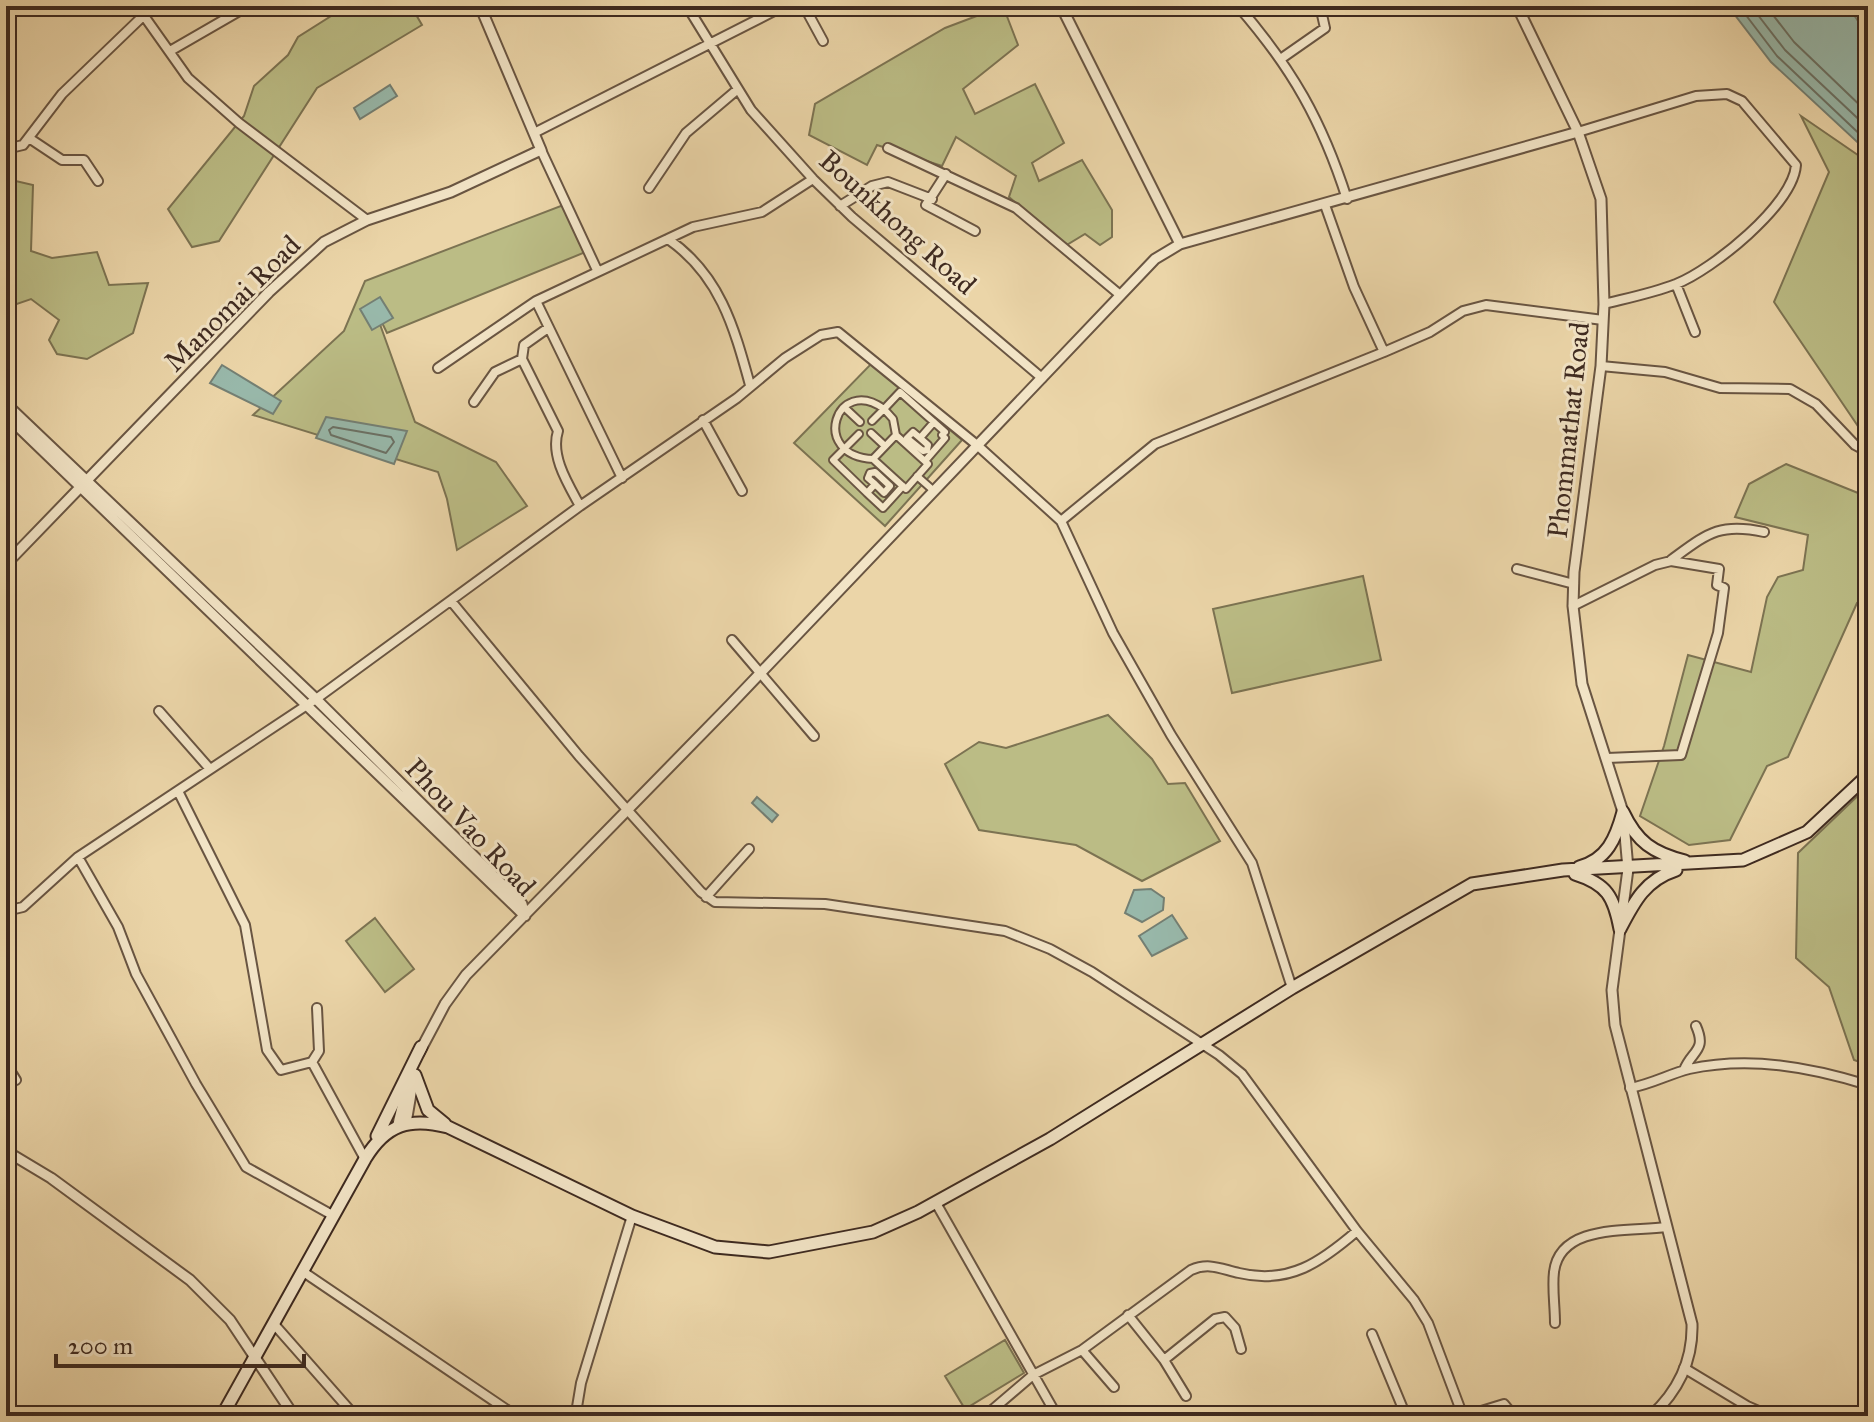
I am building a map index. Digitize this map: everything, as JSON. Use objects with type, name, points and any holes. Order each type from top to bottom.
[{"type":"main road","points":[[1563,870],[1628,869],[1743,860],[1807,832],[1868,775]]},
{"type":"main road","points":[[1623,812],[1633,832],[1646,847],[1695,864]]},
{"type":"main road","points":[[375,1142],[402,1124],[430,1122],[448,1127],[632,1216],[703,1244],[769,1252],[873,1232],[936,1203],[1050,1139],[1292,988],[1472,884],[1590,864],[1607,851],[1623,812]]},
{"type":"main road","points":[[1620,929],[1636,898],[1651,881],[1695,864]]},
{"type":"main road","points":[[1563,870],[1604,886],[1615,902],[1620,929]]},
{"type":"main road","points":[[222,1416],[375,1142],[421,1047]]},
{"type":"main road","points":[[415,1075],[428,1110],[448,1127]]},
{"type":"street","points":[[137,6],[188,78],[239,123],[367,220]]},
{"type":"street","points":[[170,51],[248,6]]},
{"type":"street","points":[[480,6],[541,150],[597,270]]},
{"type":"street","name":"Bounkhong Road","points":[[687,6],[751,110],[813,179],[840,206],[1042,378]]},
{"type":"street","points":[[534,133],[784,6]]},
{"type":"street","points":[[804,6],[823,41]]},
{"type":"street","points":[[1061,6],[1180,244]]},
{"type":"street","points":[[1238,6],[1282,58],[1328,140],[1347,199]]},
{"type":"street","points":[[1282,58],[1325,28],[1320,6]]},
{"type":"street","name":"Phommathat Road","points":[[1517,6],[1578,132],[1601,199],[1604,304],[1601,366],[1573,606],[1582,684],[1623,812],[1628,869],[1612,990],[1615,1025],[1692,1324],[1691,1347],[1684,1368],[1668,1400],[1651,1416]]},
{"type":"street","points":[[6,149],[23,145],[62,94],[143,16]]},
{"type":"street","points":[[649,188],[686,133],[738,89]]},
{"type":"street","points":[[402,1124],[402,1098],[421,1047],[466,975],[628,812],[1119,294],[1144,269],[1180,244],[1347,199],[1696,96],[1727,94],[1742,101],[1795,161],[1796,170],[1789,187],[1773,210],[1710,265],[1676,284],[1604,304]]},
{"type":"street","points":[[29,138],[62,160],[84,160],[98,181]]},
{"type":"street","points":[[888,148],[1016,208],[1119,294]]},
{"type":"street","name":"Manomai Road","points":[[6,564],[305,257],[346,228],[451,192],[541,150]]},
{"type":"street","points":[[946,174],[926,205],[975,231]]},
{"type":"street","points":[[438,368],[536,301],[597,270],[693,227],[762,212],[813,179]]},
{"type":"street","points":[[840,206],[872,186],[888,182],[932,199]]},
{"type":"street","points":[[1325,205],[1354,287],[1384,352]]},
{"type":"street","points":[[668,239],[691,255],[713,283],[733,321],[750,385]]},
{"type":"street","points":[[1676,284],[1695,332]]},
{"type":"street","points":[[536,301],[622,478]]},
{"type":"street","points":[[1061,521],[1155,444],[1384,352],[1430,332],[1463,311],[1486,305],[1603,320]]},
{"type":"street","points":[[548,328],[524,345],[522,359],[558,431],[554,443],[562,472],[580,506]]},
{"type":"street","points":[[6,911],[23,907],[78,857],[310,701],[821,335],[838,332],[852,339],[1061,521],[1113,633],[1171,735],[1252,863],[1292,988]]},
{"type":"street","points":[[474,402],[495,372],[522,359]]},
{"type":"street","points":[[1601,366],[1665,372],[1720,388],[1790,389],[1816,404],[1855,445],[1868,452]]},
{"type":"street","points":[[872,421],[900,392],[945,432],[942,435],[945,438],[925,461]]},
{"type":"street","points":[[857,400],[872,400],[893,419],[896,435],[928,464],[906,489],[873,459],[854,455],[834,436],[833,424],[844,407],[857,400]]},
{"type":"street","name":"Phou Vao Road","points":[[6,404],[525,916]]},
{"type":"street","points":[[844,407],[860,422]]},
{"type":"street","name":"Phou Vao Road","points":[[6,415],[86,485]]},
{"type":"street","points":[[703,420],[742,491]]},
{"type":"street","points":[[920,438],[934,422]]},
{"type":"street","points":[[871,433],[885,446]]},
{"type":"street","points":[[859,434],[833,460],[883,508],[903,486]]},
{"type":"street","points":[[873,459],[896,435]]},
{"type":"street","points":[[917,476],[934,491]]},
{"type":"street","points":[[867,493],[875,484]]},
{"type":"street","points":[[1573,606],[1671,561],[1703,537],[1735,526],[1764,532]]},
{"type":"street","points":[[1607,758],[1675,757],[1681,755],[1689,735],[1718,633],[1724,588],[1717,585],[1719,569],[1671,561]]},
{"type":"street","points":[[1517,569],[1574,584]]},
{"type":"street","points":[[451,601],[628,812],[706,897],[728,904],[825,904],[1005,931],[1050,949],[1092,972],[1242,1074],[1357,1231],[1414,1300],[1428,1323],[1464,1416],[1504,1404],[1514,1416]]},
{"type":"street","points":[[732,640],[814,736]]},
{"type":"street","points":[[159,711],[210,769]]},
{"type":"street","points":[[178,791],[245,925],[267,1050],[281,1070],[312,1062],[319,1051],[317,1008]]},
{"type":"street","points":[[706,897],[749,849]]},
{"type":"street","points":[[78,857],[118,927],[136,974],[188,1071],[246,1167],[334,1216]]},
{"type":"street","points":[[1684,1070],[1702,1039],[1696,1026]]},
{"type":"street","points":[[402,1124],[421,1047]]},
{"type":"street","points":[[312,1062],[365,1159]]},
{"type":"street","points":[[6,1064],[16,1080]]},
{"type":"street","points":[[1630,1088],[1655,1084],[1684,1070],[1737,1064],[1792,1065],[1868,1085]]},
{"type":"street","points":[[6,1151],[51,1178],[190,1280],[230,1320],[294,1416]]},
{"type":"street","points":[[936,1203],[1057,1416]]},
{"type":"street","points":[[583,1416],[577,1407],[581,1383],[632,1216]]},
{"type":"street","points":[[1555,1323],[1554,1271],[1560,1252],[1589,1234],[1666,1227]]},
{"type":"street","points":[[985,1416],[1033,1375],[1082,1350],[1197,1267],[1215,1265],[1259,1276],[1301,1271],[1327,1257],[1357,1231]]},
{"type":"street","points":[[302,1271],[516,1416]]},
{"type":"street","points":[[1128,1315],[1164,1360],[1186,1396]]},
{"type":"street","points":[[1164,1360],[1215,1319],[1225,1317],[1235,1328],[1241,1349]]},
{"type":"street","points":[[273,1323],[355,1416]]},
{"type":"street","points":[[1372,1334],[1406,1416]]},
{"type":"street","points":[[1082,1350],[1114,1387]]},
{"type":"street","points":[[1684,1368],[1747,1406],[1770,1416]]},
{"type":"green space","points":[[347,6],[411,6],[422,25],[317,88],[219,241],[192,247],[168,209],[244,116],[254,86],[288,55],[298,37]]},
{"type":"green space","points":[[1003,6],[1018,45],[963,89],[975,114],[1035,84],[1064,143],[1032,163],[1039,181],[1082,160],[1112,210],[1112,237],[1100,245],[1085,234],[1065,246],[1009,197],[1016,176],[956,137],[942,166],[877,145],[867,165],[809,135],[815,104],[945,28]]},
{"type":"green space","points":[[1801,116],[1868,162],[1868,441],[1774,302],[1829,172]]},
{"type":"green space","points":[[7,179],[33,185],[31,251],[52,258],[97,252],[109,285],[148,283],[133,333],[87,359],[57,354],[49,340],[59,320],[31,299],[14,305],[6,300]]},
{"type":"green space","points":[[566,204],[588,251],[387,333],[372,302],[415,422],[496,462],[527,506],[457,550],[438,472],[253,415],[344,331],[365,281]]},
{"type":"green space","points":[[871,364],[962,440],[885,526],[794,443]]},
{"type":"green space","points":[[1786,464],[1868,497],[1868,596],[1857,603],[1788,757],[1767,766],[1730,840],[1689,845],[1640,816],[1664,746],[1688,655],[1751,672],[1767,597],[1778,577],[1803,570],[1808,535],[1735,517],[1749,484]]},
{"type":"green space","points":[[1363,576],[1381,660],[1232,693],[1213,609]]},
{"type":"green space","points":[[1108,715],[1152,759],[1168,784],[1185,783],[1220,841],[1142,881],[1076,845],[979,830],[945,764],[979,742],[1006,748]]},
{"type":"green space","points":[[1868,786],[1868,1065],[1854,1060],[1829,987],[1796,958],[1798,853]]},
{"type":"green space","points":[[375,918],[414,969],[385,992],[346,941]]},
{"type":"green space","points":[[1005,1340],[1024,1373],[965,1409],[945,1376]]},
{"type":"water","points":[[1728,6],[1848,6],[1868,36],[1868,152],[1771,62]]},
{"type":"water","points":[[390,85],[397,96],[360,119],[354,108]]},
{"type":"water","points":[[380,297],[393,318],[372,330],[360,309]]},
{"type":"water","points":[[222,365],[281,401],[273,414],[210,383]]},
{"type":"water","points":[[326,417],[407,431],[394,464],[316,438]]},
{"type":"water","points":[[757,797],[778,815],[772,822],[752,803]]},
{"type":"water","points":[[1151,889],[1164,898],[1163,910],[1142,922],[1125,913],[1134,890]]},
{"type":"water","points":[[1172,915],[1187,938],[1152,956],[1139,936]]}]
